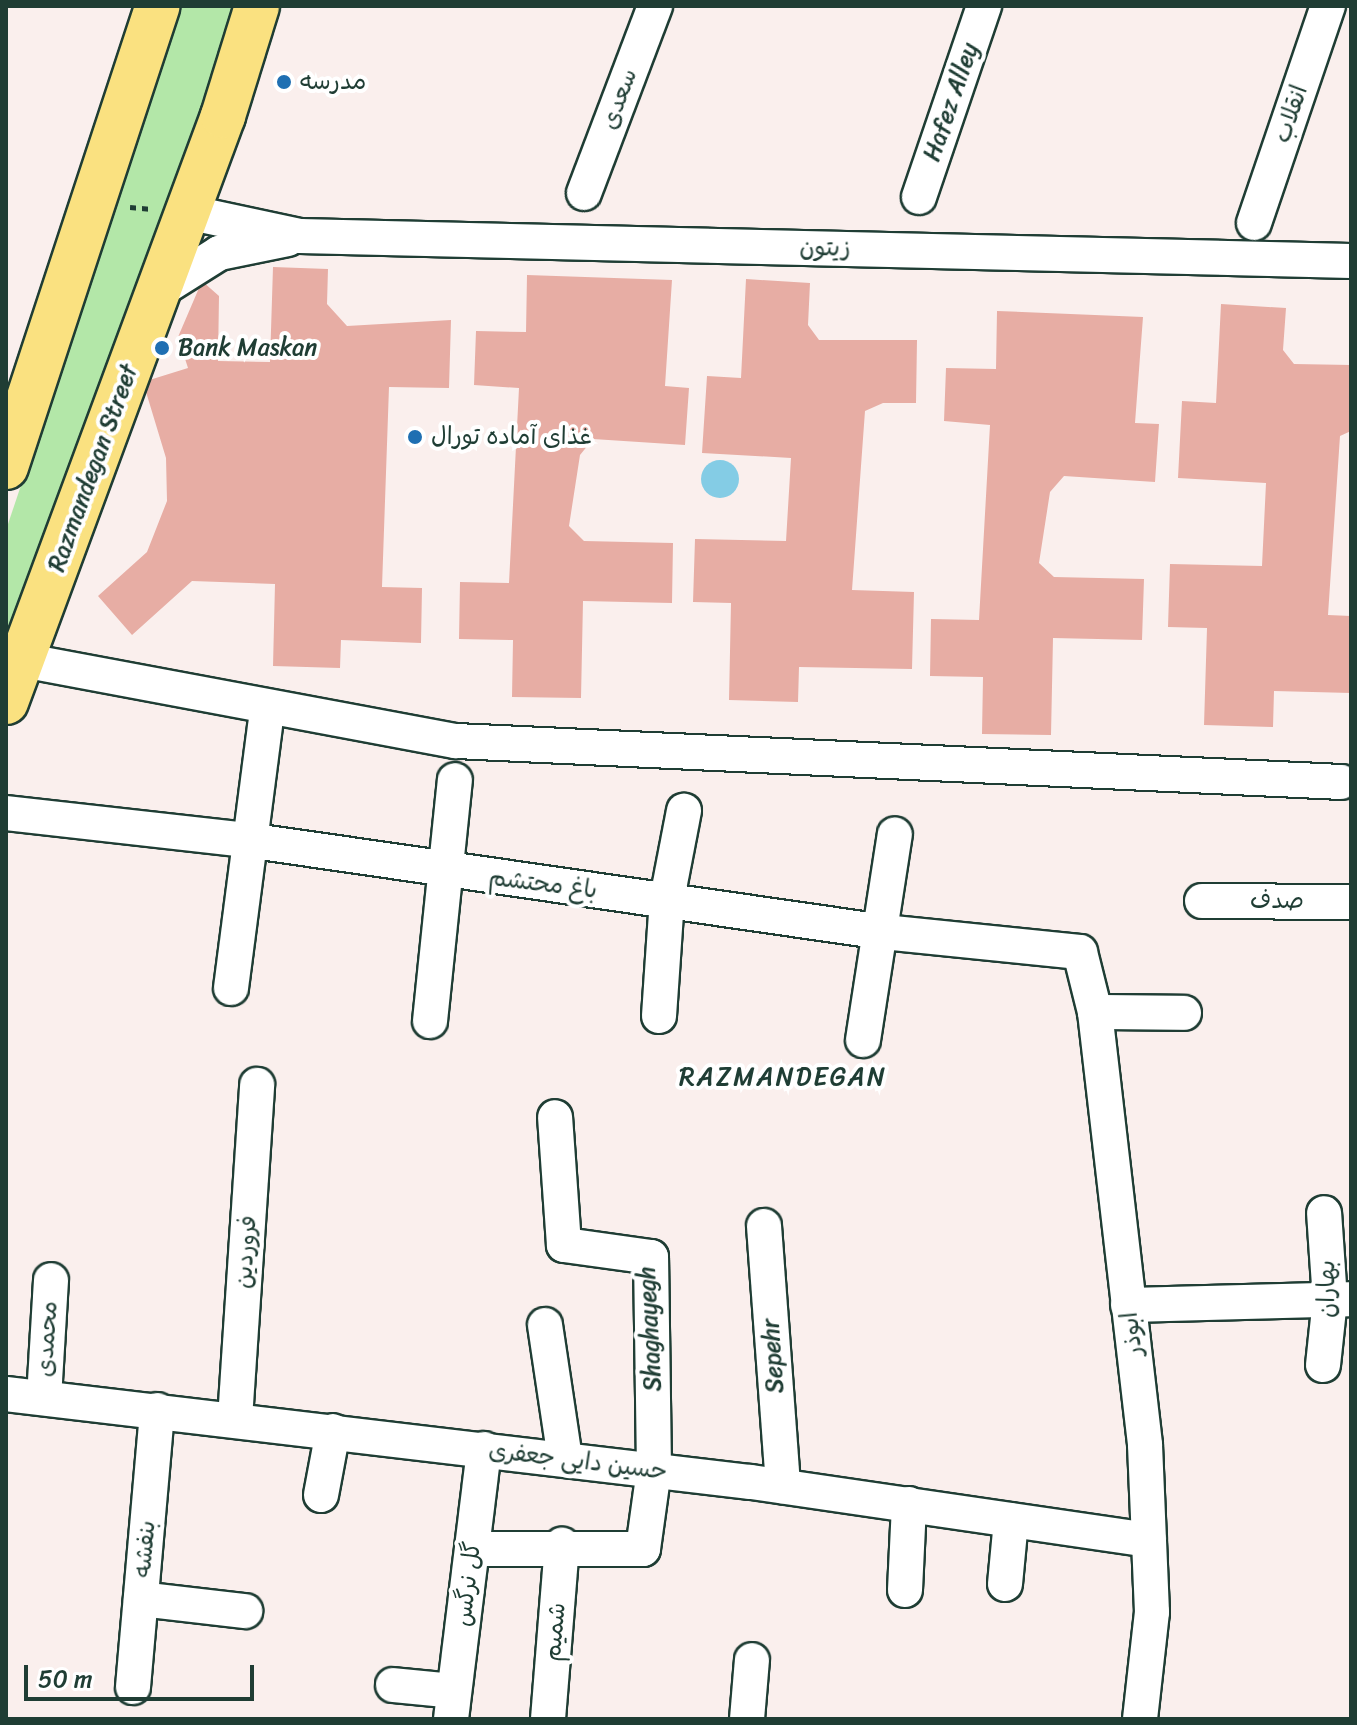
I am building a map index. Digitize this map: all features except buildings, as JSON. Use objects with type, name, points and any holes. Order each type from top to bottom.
[{"type":"main road","points":[[6,467],[158,6]]},
{"type":"main road","name":"Razmandegan Street","points":[[6,702],[159,291],[257,6]]},
{"type":"street","name":"سعدی","points":[[584,193],[655,6]]},
{"type":"street","name":"Hafez Alley","points":[[919,197],[984,6]]},
{"type":"street","name":"انقلاب","points":[[1254,223],[1328,6]]},
{"type":"street","points":[[187,212],[300,236]]},
{"type":"street","points":[[159,291],[219,253],[300,236]]},
{"type":"street","name":"زیتون","points":[[300,236],[1351,261]]},
{"type":"street","points":[[22,660],[456,741],[1341,782]]},
{"type":"street","points":[[231,988],[247,840],[266,718]]},
{"type":"street","points":[[430,1021],[455,780]]},
{"type":"street","points":[[659,1016],[667,899],[684,811]]},
{"type":"street","name":"باغ محتشم","points":[[6,813],[247,840],[446,872],[667,899],[883,932],[1080,952]]},
{"type":"street","points":[[863,1040],[883,932],[895,834]]},
{"type":"street","name":"صدف","points":[[1202,901],[1351,902]]},
{"type":"street","name":"ابوذر","points":[[1080,952],[1095,1012],[1145,1445],[1152,1612],[1140,1719]]},
{"type":"street","points":[[1095,1012],[1184,1013]]},
{"type":"street","name":"فروردین","points":[[235,1419],[257,1085]]},
{"type":"street","name":"Shaghayegh","points":[[555,1117],[564,1245],[651,1257],[654,1470]]},
{"type":"street","name":"بهاران","points":[[1323,1365],[1341,1300],[1324,1213]]},
{"type":"street","name":"Sepehr","points":[[764,1226],[783,1486]]},
{"type":"street","name":"محمدی","points":[[44,1398],[51,1280]]},
{"type":"street","points":[[1128,1305],[1341,1300]]},
{"type":"street","points":[[545,1325],[565,1459]]},
{"type":"street","name":"حسین دایی جعفری","points":[[6,1394],[783,1486],[1149,1540]]},
{"type":"street","name":"بنفشه","points":[[133,1687],[157,1410]]},
{"type":"street","points":[[321,1495],[333,1431]]},
{"type":"street","name":"گل نرگس","points":[[453,1705],[484,1449]]},
{"type":"street","points":[[472,1549],[562,1545],[643,1549],[654,1470]]},
{"type":"street","points":[[905,1590],[909,1504]]},
{"type":"street","points":[[1005,1584],[1011,1520]]},
{"type":"street","name":"شمیم","points":[[548,1719],[562,1545]]},
{"type":"street","points":[[141,1599],[245,1611]]},
{"type":"street","points":[[747,1719],[752,1660]]},
{"type":"street","points":[[393,1685],[453,1705]]},
{"type":"path","points":[[93,204],[187,212]]},
{"type":"green space","points":[[182,6],[238,6],[6,666],[6,530]]},
{"type":"water","points":[[720,460],[734,465],[739,479],[734,493],[720,498],[706,493],[701,479],[706,465]]},
{"type":"place","name":"مدرسه","points":[[284,82]]},
{"type":"place","name":"Bank Maskan","points":[[162,348]]},
{"type":"place","name":"غذای آماده تورال","points":[[415,437]]},
{"type":"district","name":"RAZMANDEGAN","points":[[783,1077]]}]
